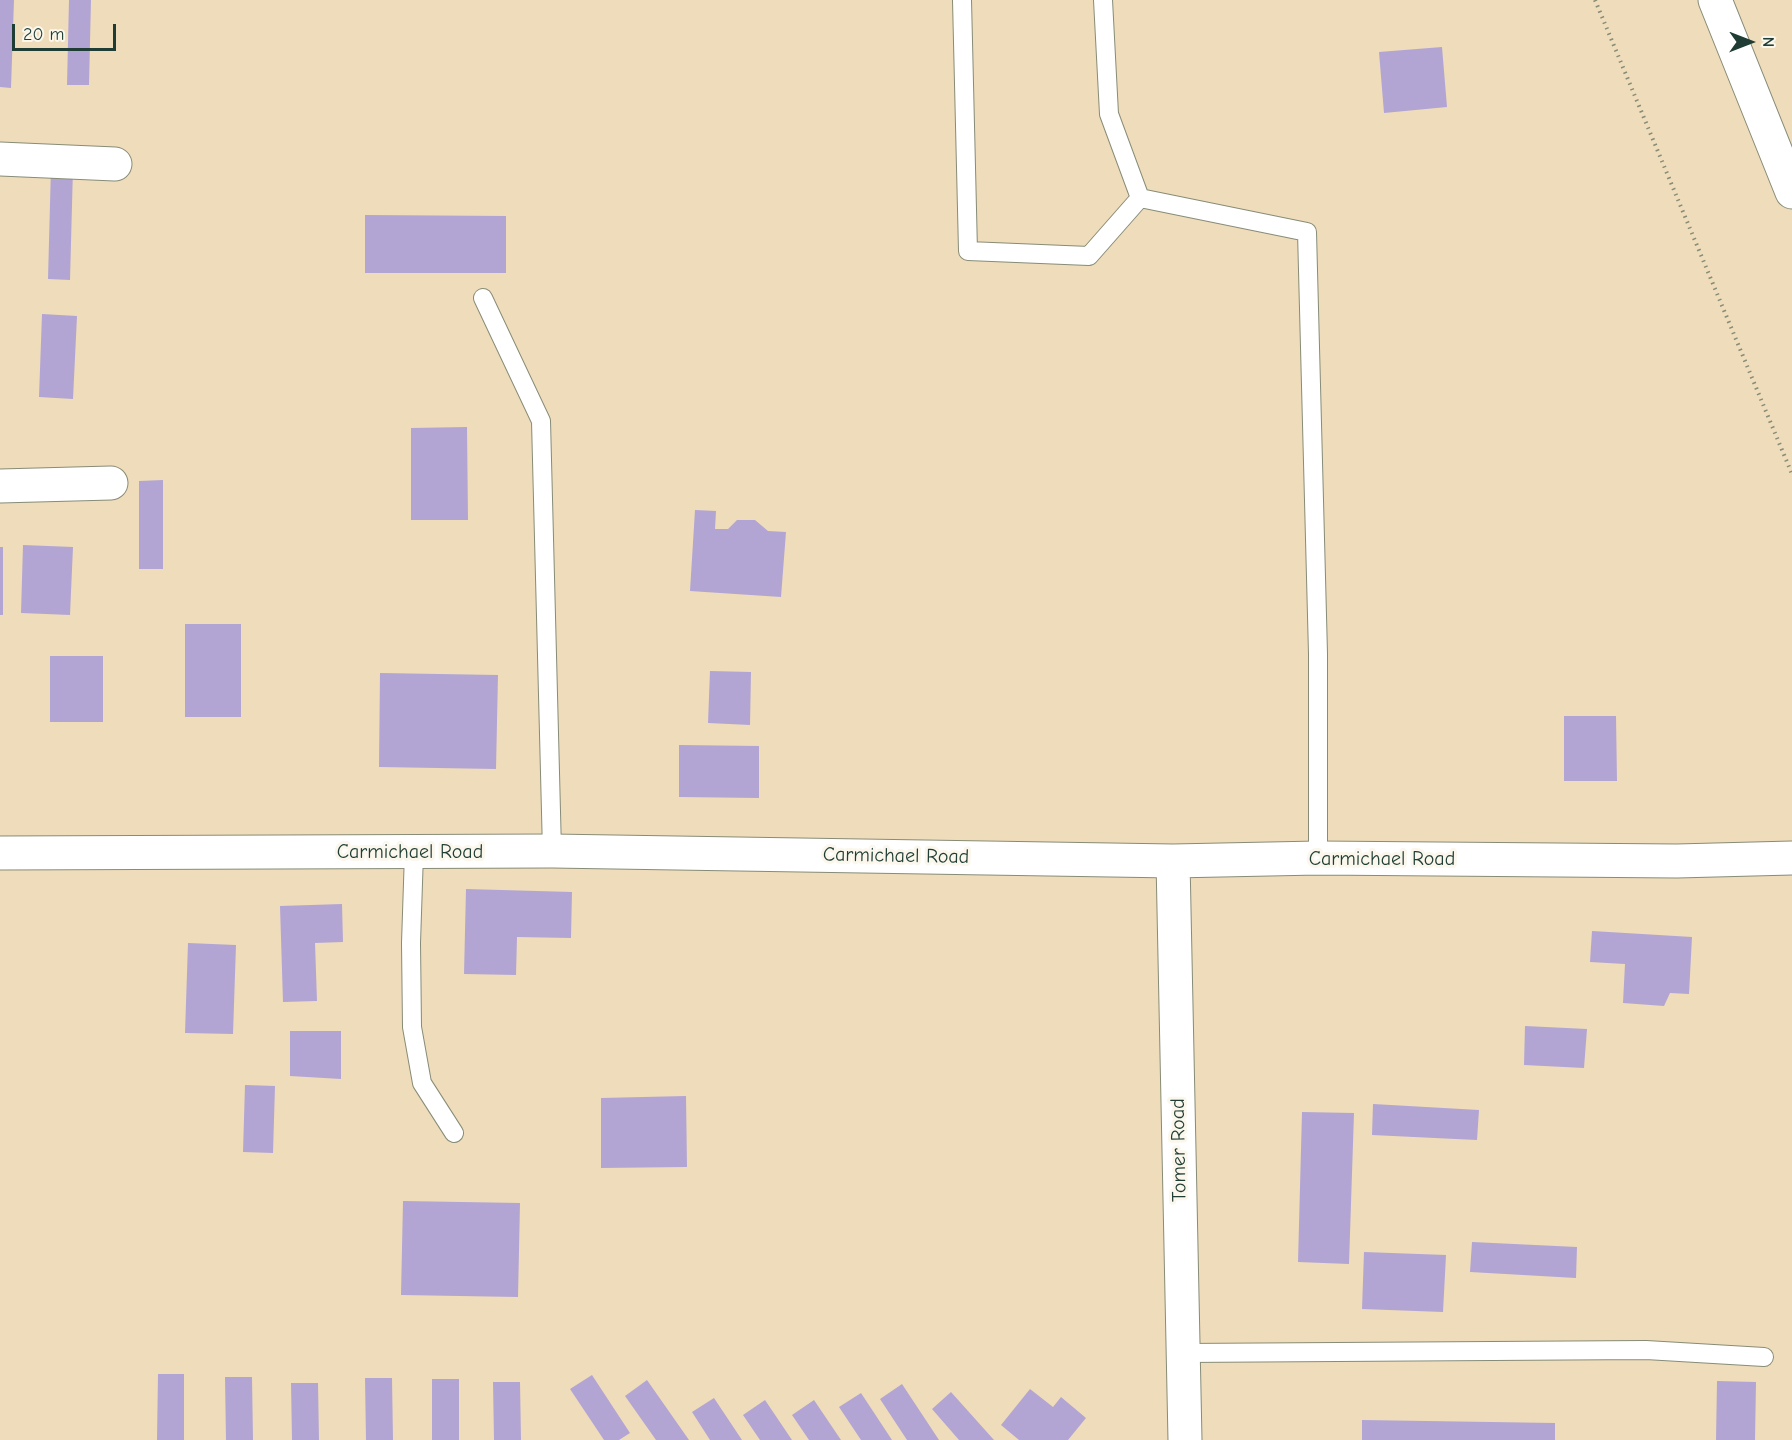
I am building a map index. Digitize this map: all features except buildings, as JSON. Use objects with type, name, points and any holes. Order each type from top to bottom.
[{"type":"street","points":[[1715,0],[1792,192]]},
{"type":"street","points":[[0,159],[115,164]]},
{"type":"street","points":[[0,486],[111,483]]},
{"type":"street","name":"Carmichael Road","points":[[0,853],[552,851],[1173,861],[1318,858],[1665,861],[1792,858]]},
{"type":"street","name":"Tomer Road","points":[[1173,861],[1185,1440]]},
{"type":"lane","points":[[963,0],[968,251],[1089,256],[1140,198]]},
{"type":"lane","points":[[1103,0],[1109,114],[1140,198]]},
{"type":"lane","points":[[1140,198],[1307,232],[1318,654],[1318,858]]},
{"type":"lane","points":[[483,298],[541,421],[552,851]]},
{"type":"lane","points":[[414,853],[411,943],[412,1027],[422,1083],[454,1133]]},
{"type":"lane","points":[[1183,1353],[1646,1350],[1764,1357]]},
{"type":"path","points":[[1595,0],[1792,474]]}]
